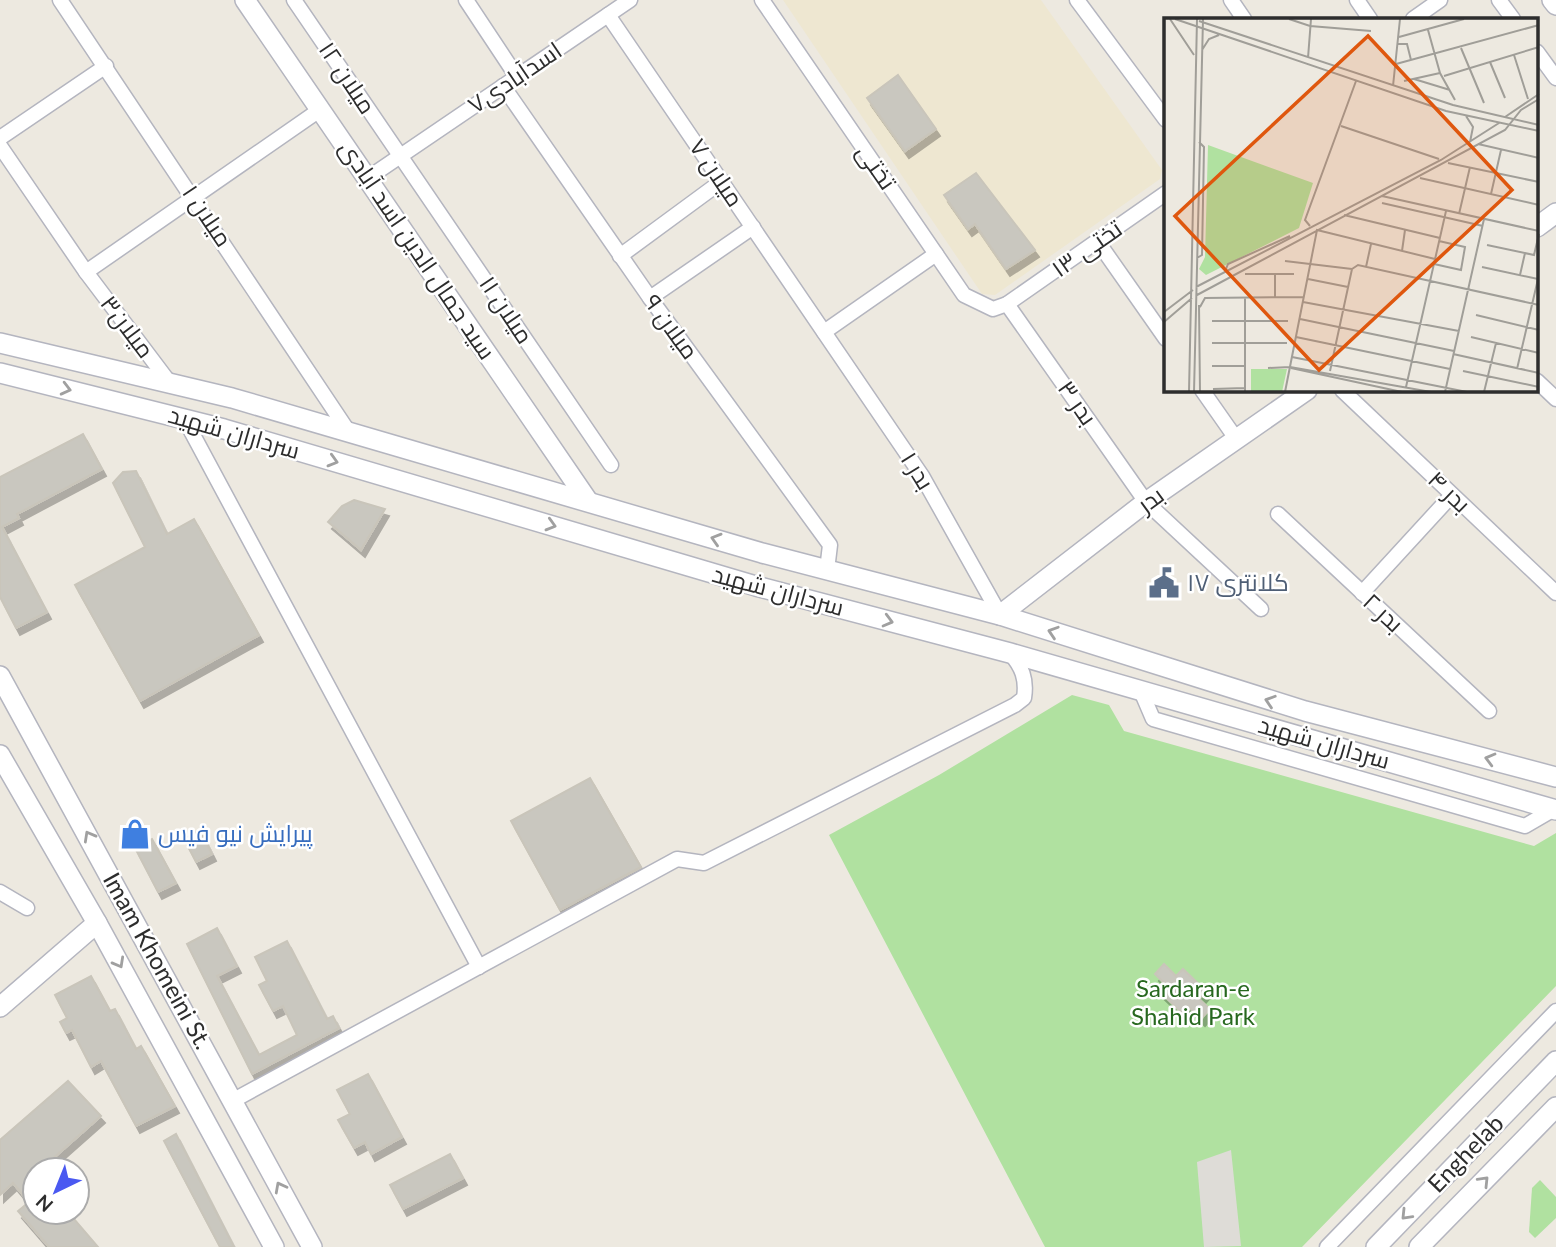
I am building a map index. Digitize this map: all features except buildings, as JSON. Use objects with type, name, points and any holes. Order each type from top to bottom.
[{"type":"street","name":"میلان ۱","points":[[60,0],[195,197],[351,434]]},
{"type":"street","name":"سید جمال الدین اسد آبادی","points":[[245,0],[588,501]]},
{"type":"street","name":"میلان ۱۲","points":[[294,0],[401,155]]},
{"type":"street","points":[[466,0],[517,76]]},
{"type":"street","name":"اسدآبادی۷","points":[[368,178],[630,0]]},
{"type":"street","name":"تختی","points":[[762,0],[964,295],[993,309],[1007,304]]},
{"type":"street","points":[[1077,0],[1164,117]]},
{"type":"street","points":[[1231,0],[1243,18]]},
{"type":"street","points":[[1357,0],[1369,18]]},
{"type":"street","points":[[1414,18],[1440,0]]},
{"type":"street","points":[[1499,0],[1512,18]]},
{"type":"street","points":[[1552,0],[1556,5]]},
{"type":"street","name":"میلان ۷","points":[[608,15],[824,332]]},
{"type":"street","points":[[1538,53],[1556,78]]},
{"type":"street","points":[[0,138],[106,66]]},
{"type":"street","name":"میلان ۹","points":[[503,86],[620,256],[830,545],[827,570]]},
{"type":"street","points":[[86,272],[321,109]]},
{"type":"street","name":"میلان۳","points":[[0,146],[86,272],[169,382]]},
{"type":"street","name":"میلان ۱۱","points":[[401,155],[611,465]]},
{"type":"street","points":[[620,256],[722,181]]},
{"type":"street","name":"تختی ۱۳","points":[[1007,304],[1164,194]]},
{"type":"street","points":[[1538,225],[1556,213]]},
{"type":"street","points":[[650,298],[753,227]]},
{"type":"street","points":[[1098,242],[1164,336]]},
{"type":"street","points":[[824,332],[936,254]]},
{"type":"street","name":"بدر ۳","points":[[1007,304],[1146,502],[1261,609]]},
{"type":"street","name":"بدر ۱","points":[[824,332],[922,476],[1000,615]]},
{"type":"street","name":"سرداران شهید","points":[[0,343],[232,398],[762,553],[1000,615],[1305,712],[1556,776]]},
{"type":"street","name":"سرداران شهید","points":[[1,374],[224,429],[756,586],[1010,653],[1555,809]]},
{"type":"street","points":[[1538,382],[1556,400]]},
{"type":"street","points":[[1203,392],[1237,440]]},
{"type":"street","name":"بدر","points":[[1000,615],[1146,502],[1304,392]]},
{"type":"street","name":"بدر ۴","points":[[1344,392],[1556,593]]},
{"type":"street","points":[[224,429],[232,398]]},
{"type":"street","points":[[184,418],[479,967]]},
{"type":"street","points":[[1362,593],[1452,495]]},
{"type":"street","name":"بدر ۲","points":[[1278,514],[1489,711]]},
{"type":"street","points":[[756,586],[762,553]]},
{"type":"street","points":[[234,1100],[677,859],[704,863],[1015,705],[1024,698],[1026,685],[1022,669],[1010,653]]},
{"type":"street","name":"Imam Khomeini St.","points":[[0,676],[218,1070],[312,1247]]},
{"type":"street","name":"Imam Khomeini St.","points":[[0,755],[97,923],[274,1247]]},
{"type":"street","points":[[0,892],[27,908]]},
{"type":"street","points":[[0,1006],[97,923]]},
{"type":"street","points":[[1327,1247],[1556,1011]]},
{"type":"street","name":"Enghelab","points":[[1376,1247],[1556,1061]]},
{"type":"street","points":[[188,1087],[218,1070]]},
{"type":"street","name":"Enghelab","points":[[1419,1247],[1556,1107]]},
{"type":"shaded area","points":[[783,0],[1041,0],[1162,170],[1160,179],[995,295],[982,294]]},
{"type":"shaded area","points":[[1231,1150],[1241,1246],[1204,1247],[1197,1162]]},
{"type":"green space","name":"Sardaran-e Shahid Park","points":[[1072,695],[1109,705],[1124,731],[1534,846],[1556,833],[1556,986],[1302,1247],[1045,1247],[829,835],[939,775]]},
{"type":"green space","points":[[1540,1180],[1556,1197],[1556,1218],[1535,1238],[1529,1232],[1532,1188]]},
{"type":"place","name":"کلانتری ۱۷","points":[[1164,583]]},
{"type":"place","name":"پیرایش نیو فیس","points":[[135,834]]}]
